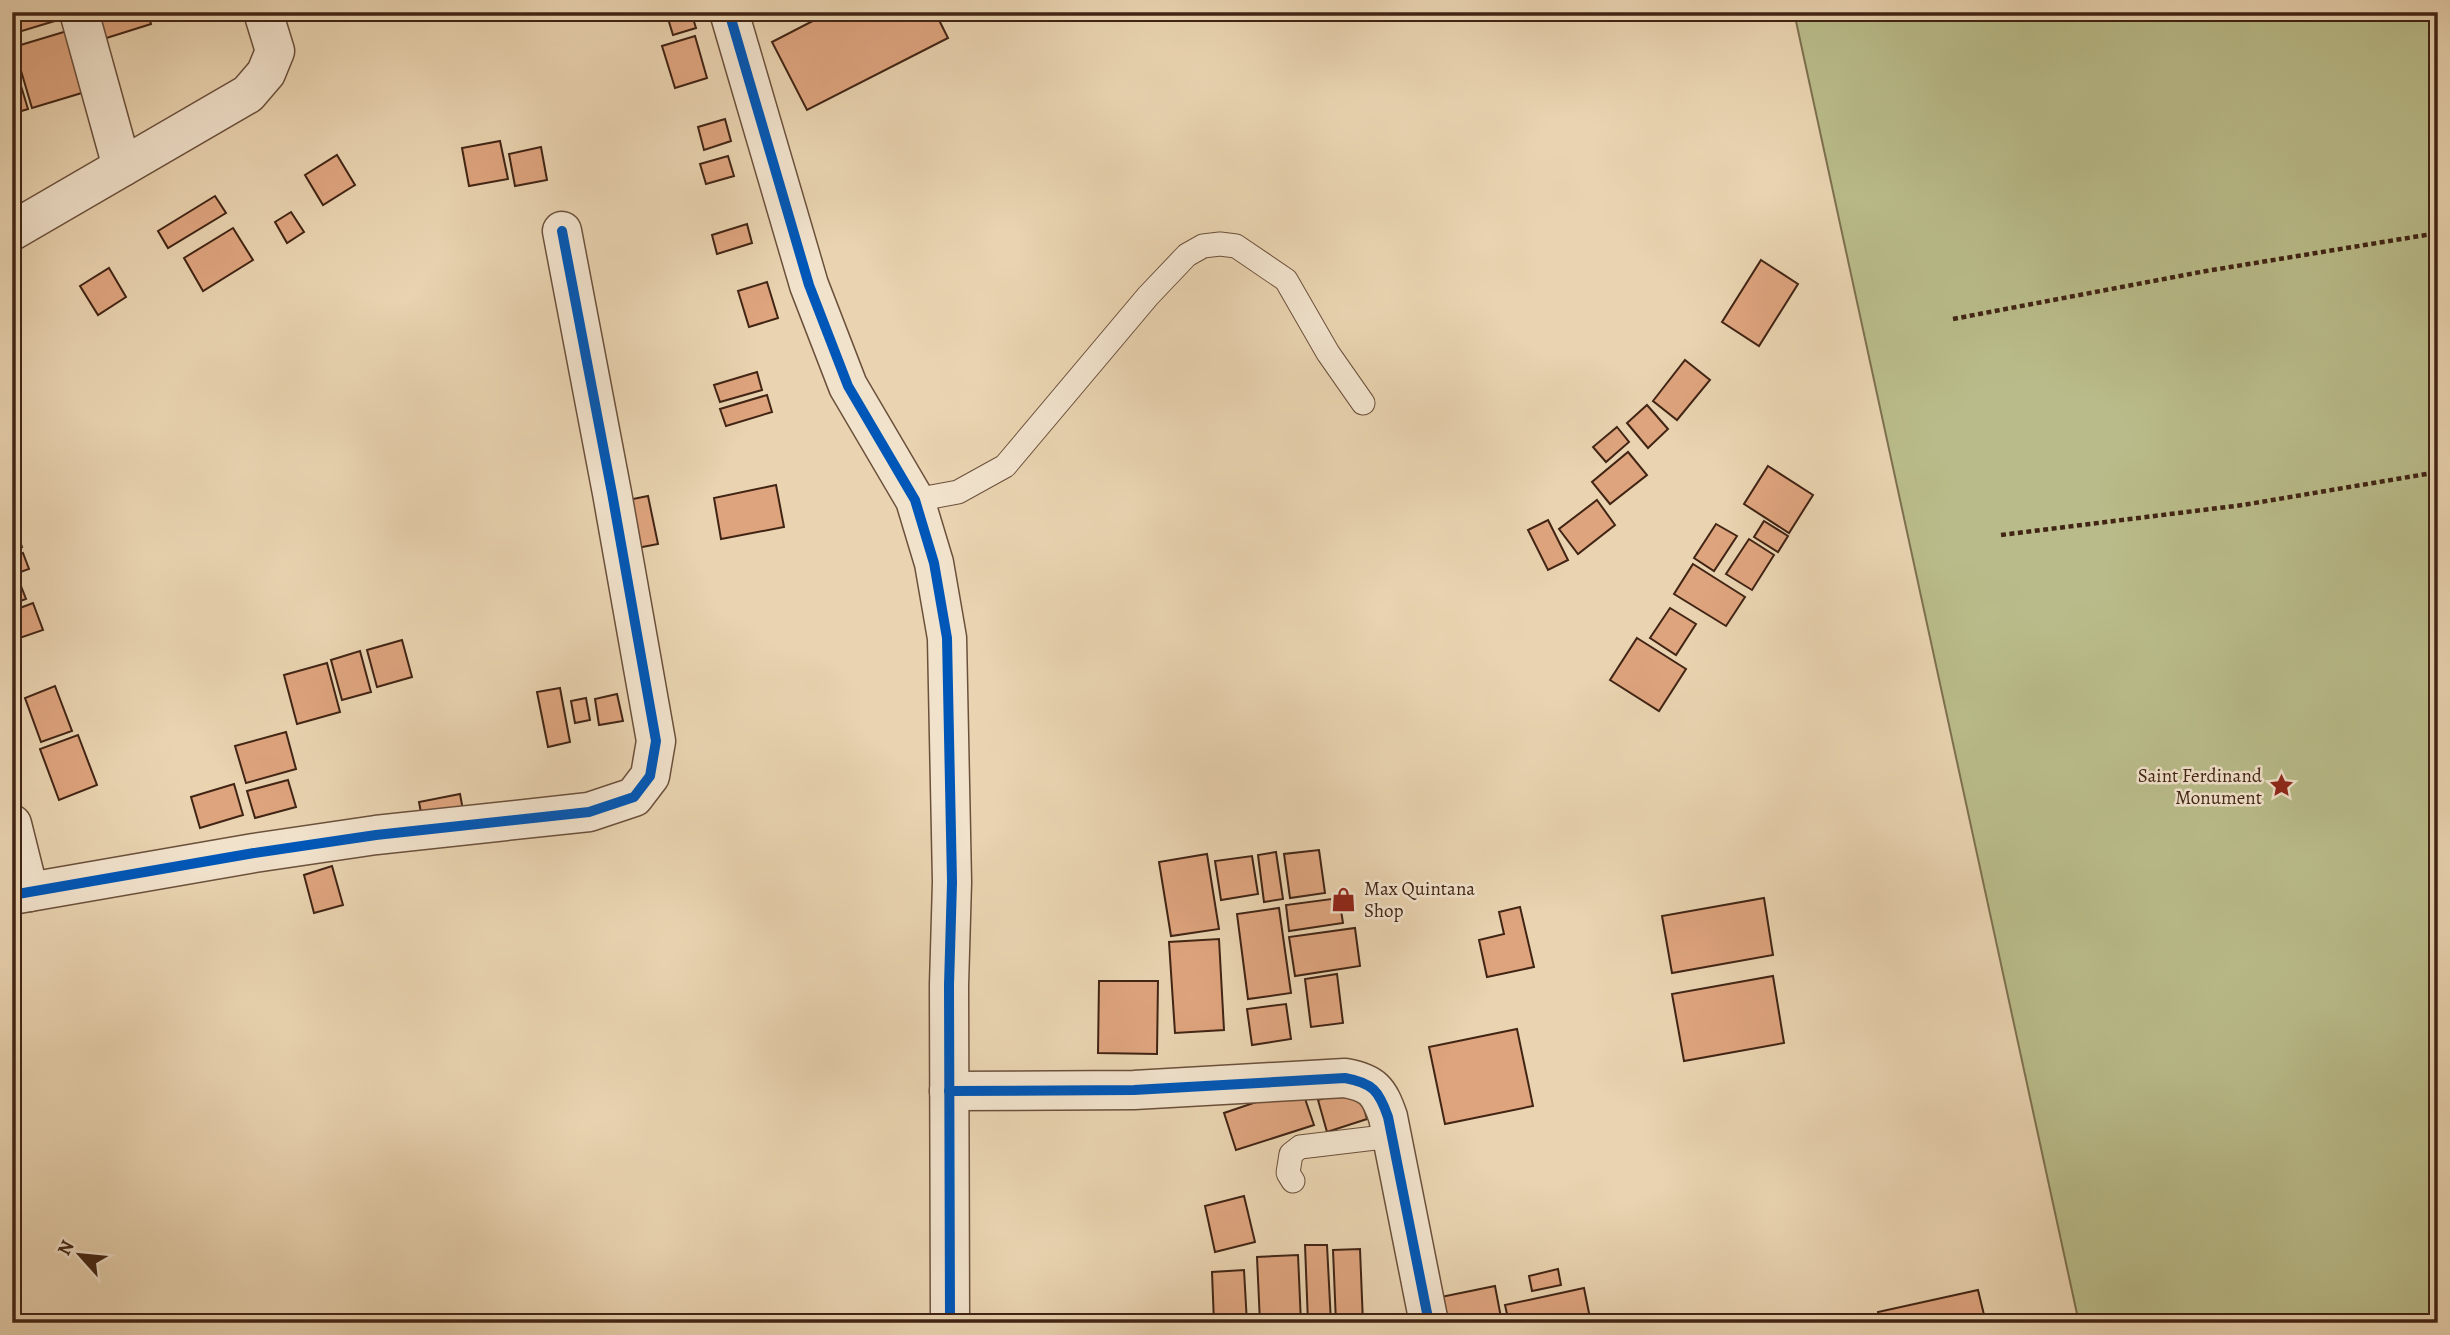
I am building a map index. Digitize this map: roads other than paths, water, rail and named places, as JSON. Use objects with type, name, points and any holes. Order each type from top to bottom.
[{"type":"street","points":[[79,12],[122,167]]},
{"type":"street","points":[[12,231],[248,94],[266,74],[275,51],[263,12]]},
{"type":"street","points":[[729,12],[809,285],[848,386],[915,500],[934,563],[947,638],[951,882],[950,1323]]},
{"type":"street","points":[[12,824],[20,894],[254,853],[376,835],[589,812],[634,797],[649,776],[656,741],[562,231]]},
{"type":"street","points":[[949,1091],[1134,1090],[1345,1077],[1366,1081],[1381,1097],[1388,1117],[1429,1323]]},
{"type":"lane","points":[[915,500],[958,492],[1005,466],[1148,296],[1187,255],[1203,246],[1236,246],[1286,280],[1328,353],[1363,403]]},
{"type":"lane","points":[[1293,1181],[1288,1173],[1291,1154],[1300,1147],[1392,1136]]},
{"type":"place","name":"Saint Ferdinand Monument","points":[[2282,786]]},
{"type":"place","name":"Max Quintana Shop","points":[[1344,899]]}]
